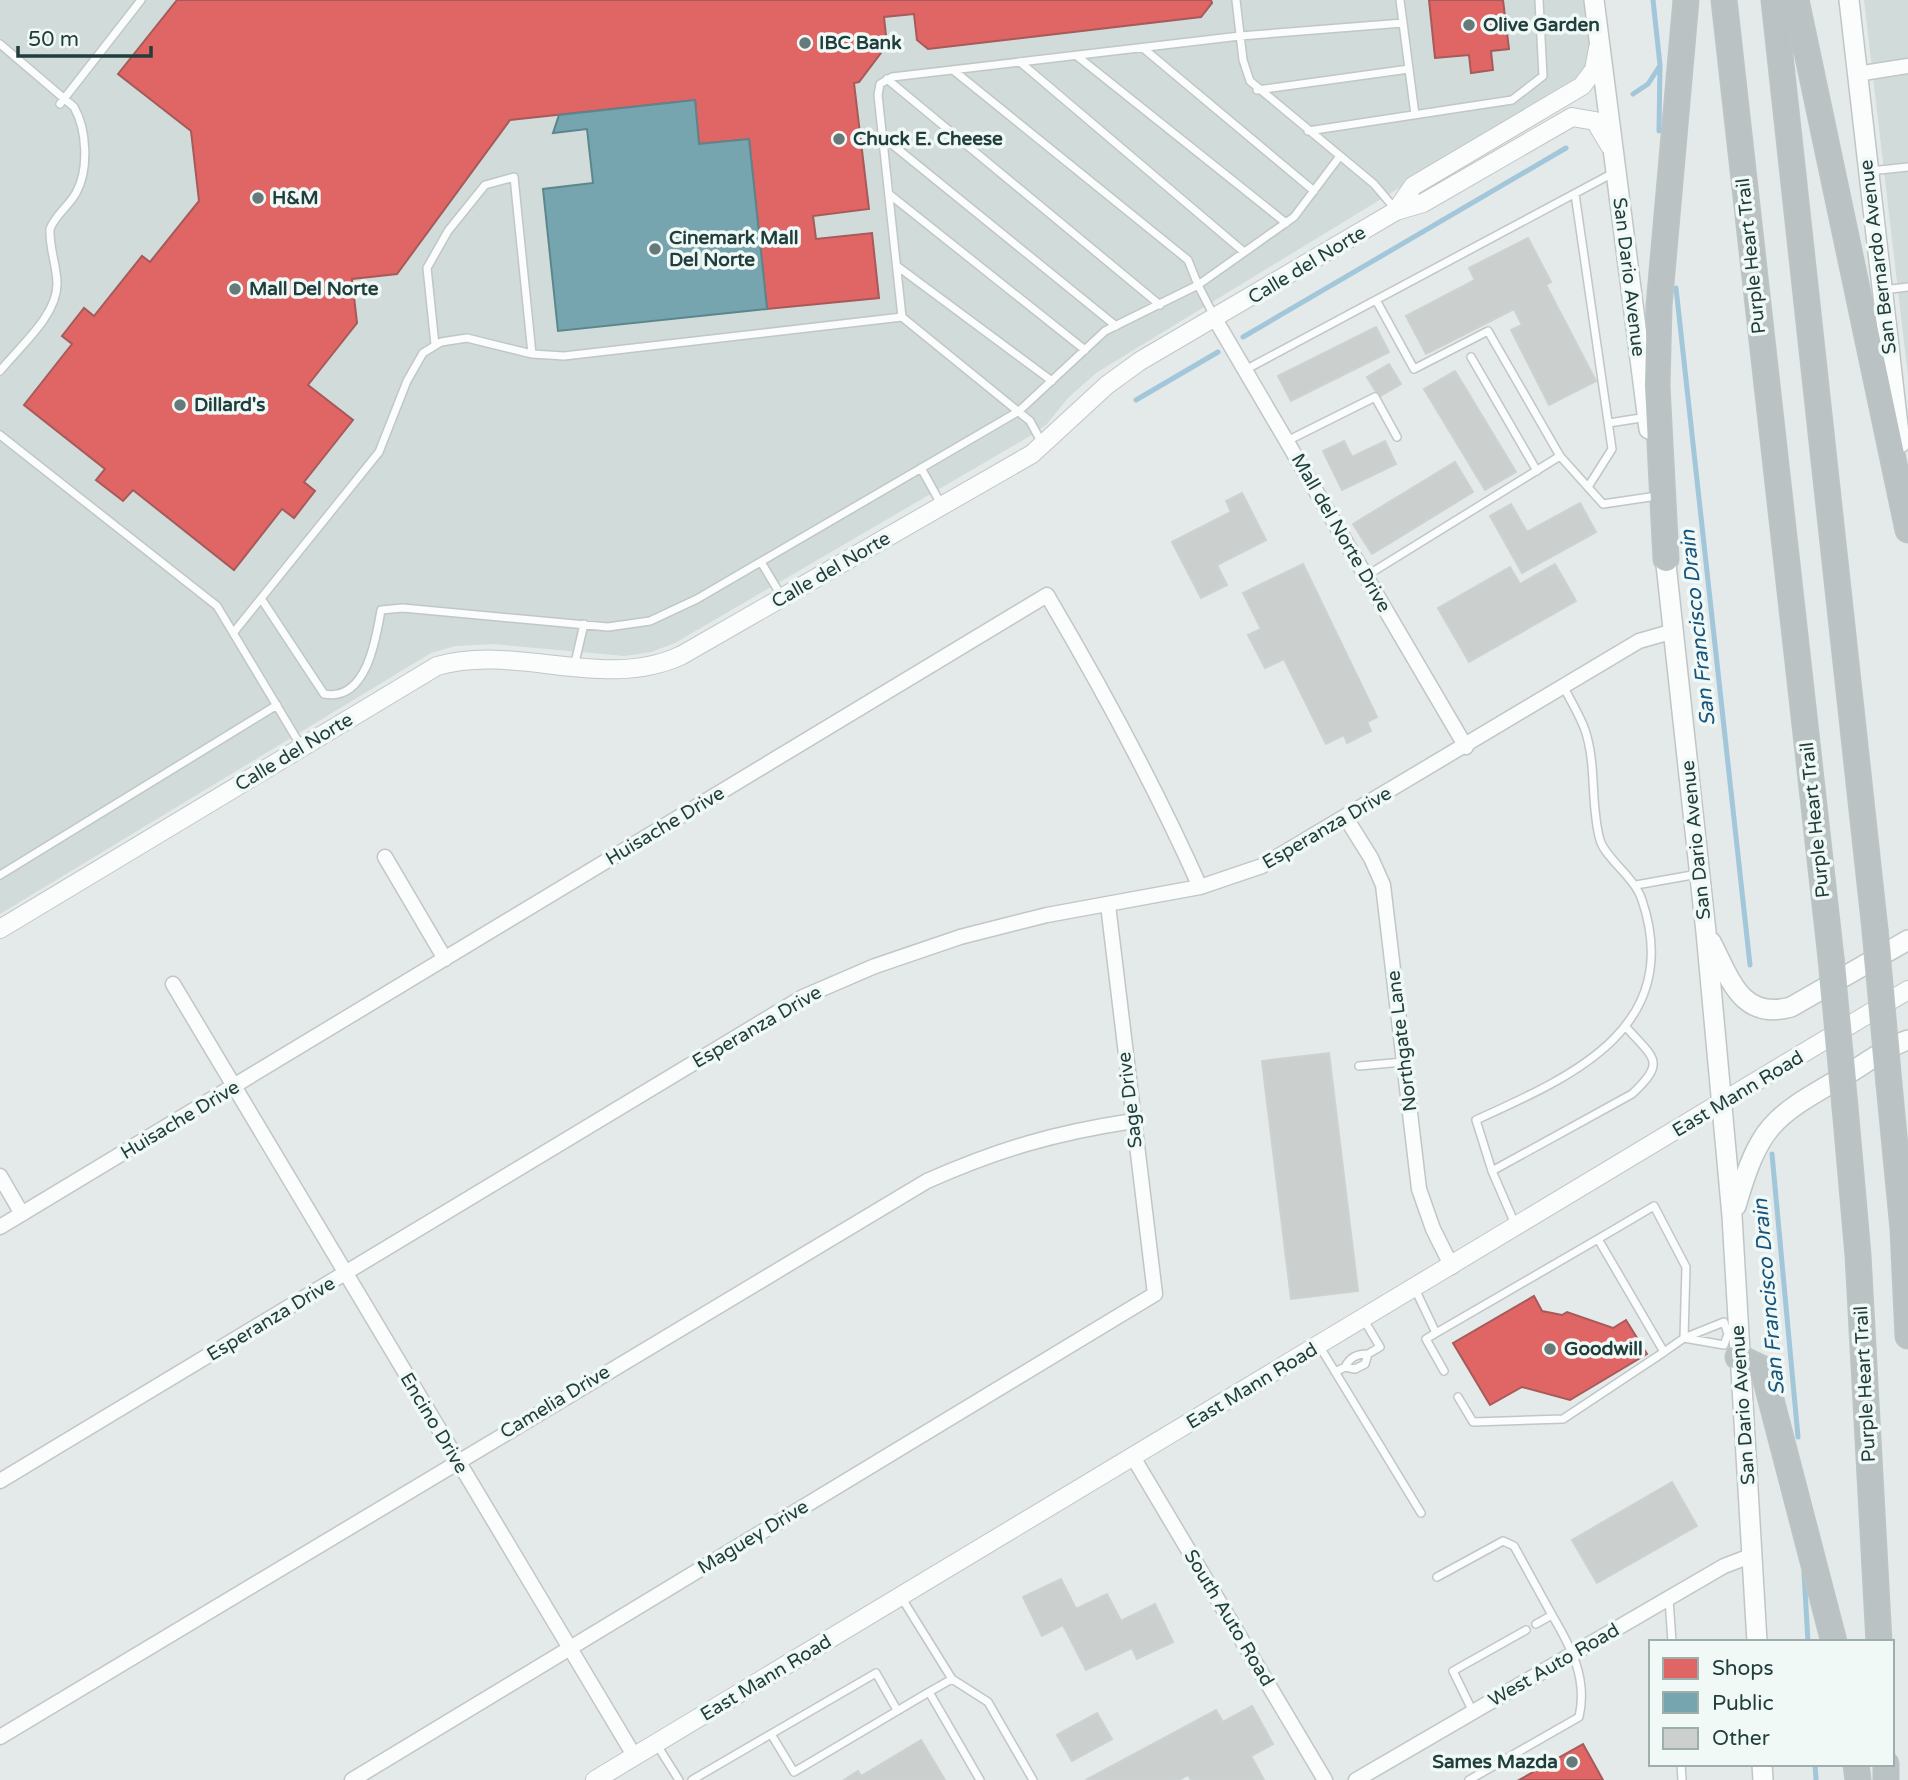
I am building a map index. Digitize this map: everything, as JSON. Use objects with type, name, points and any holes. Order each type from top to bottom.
[{"type":"highway","points":[[1665,559],[1657,386],[1659,306],[1686,0]]},
{"type":"highway","name":"Purple Heart Trail","points":[[1724,0],[1845,1107],[1858,1255],[1879,1640]]},
{"type":"highway","points":[[1774,0],[1875,930],[1903,1229],[1908,1336]]},
{"type":"highway","points":[[1796,0],[1908,530]]},
{"type":"highway","points":[[1735,1342],[1763,1369],[1833,1640]]},
{"type":"main road","name":"San Dario Avenue","points":[[1594,0],[1658,496],[1706,932],[1732,1216],[1735,1342],[1753,1555],[1757,1640]]},
{"type":"main road","name":"San Bernardo Avenue","points":[[1849,0],[1908,514]]},
{"type":"main road","points":[[1706,932],[1741,998],[1759,1009],[1776,1011],[1791,1007],[1908,940]]},
{"type":"main road","points":[[1732,1216],[1756,1146],[1773,1123],[1796,1104],[1908,1040]]},
{"type":"street","points":[[1396,211],[1413,186],[1582,86],[1594,70],[1599,43]]},
{"type":"street","points":[[1857,74],[1908,66]]},
{"type":"street","name":"Calle del Norte","points":[[0,929],[438,666],[476,659],[621,671],[660,666],[783,598],[1044,445],[1107,385],[1140,361],[1396,211],[1423,203],[1572,117],[1595,121],[1614,162]]},
{"type":"street","name":"Mall del Norte Drive","points":[[1215,319],[1466,747]]},
{"type":"street","name":"Huisache Drive","points":[[0,1227],[1047,595],[1112,706],[1163,804],[1200,887]]},
{"type":"street","name":"Esperanza Drive","points":[[0,1481],[803,997],[875,966],[960,937],[1047,915],[1200,887],[1262,866],[1639,642],[1674,631]]},
{"type":"street","name":"Northgate Lane","points":[[1346,818],[1371,858],[1383,886],[1419,1189],[1433,1229],[1452,1267]]},
{"type":"street","points":[[385,857],[444,959]]},
{"type":"street","name":"Sage Drive","points":[[1108,905],[1155,1294]]},
{"type":"street","name":"Encino Drive","points":[[173,984],[635,1757]]},
{"type":"street","name":"East Mann Road","points":[[607,1777],[656,1744],[1723,1104],[1908,990]]},
{"type":"street","name":"Camelia Drive","points":[[0,1737],[927,1181],[990,1153],[1066,1131],[1133,1121]]},
{"type":"street","points":[[0,1177],[22,1214]]},
{"type":"street","name":"Maguey Drive","points":[[352,1780],[1155,1294]]},
{"type":"street","name":"South Auto Road","points":[[1133,1457],[1325,1780]]},
{"type":"street","name":"West Auto Road","points":[[1356,1780],[1724,1566],[1753,1555]]},
{"type":"lane","points":[[60,104],[141,0]]},
{"type":"lane","points":[[1236,0],[1245,72],[1257,90],[1374,184],[1396,211]]},
{"type":"lane","points":[[1401,0],[1415,114]]},
{"type":"lane","points":[[1308,131],[1513,100],[1543,76],[1539,0]]},
{"type":"lane","points":[[902,317],[878,95],[880,85],[887,79],[1240,36],[1404,23]]},
{"type":"lane","points":[[0,44],[65,97],[82,121],[83,158],[82,179],[75,194],[50,229],[56,296],[45,316],[0,371]]},
{"type":"lane","points":[[1143,48],[1314,191]]},
{"type":"lane","points":[[1076,56],[1286,223]]},
{"type":"lane","points":[[1020,62],[1244,252]]},
{"type":"lane","points":[[1257,90],[1409,69]]},
{"type":"lane","points":[[953,70],[1188,260],[1215,319]]},
{"type":"lane","points":[[887,79],[1160,305]]},
{"type":"lane","points":[[883,137],[1116,326]]},
{"type":"lane","points":[[262,600],[324,694],[334,696],[353,687],[366,667],[381,610],[402,608],[608,627],[650,621],[761,562],[1019,411],[1105,331],[1198,285],[1286,223],[1340,156]]},
{"type":"lane","points":[[1245,370],[1575,194],[1614,162]]},
{"type":"lane","points":[[1868,172],[1908,166]]},
{"type":"lane","points":[[435,345],[427,268],[448,231],[485,185],[514,177],[532,354]]},
{"type":"lane","points":[[889,194],[1085,350]]},
{"type":"lane","points":[[1575,194],[1612,449],[1588,487]]},
{"type":"lane","points":[[897,266],[1052,381]]},
{"type":"lane","points":[[1882,290],[1908,287]]},
{"type":"lane","points":[[1376,300],[1414,369],[1488,331],[1560,456],[1603,504],[1658,496]]},
{"type":"lane","points":[[234,632],[379,452],[414,366],[423,353],[435,345],[467,338],[532,354],[564,356],[902,317],[1019,411],[1030,421],[1044,445]]},
{"type":"lane","points":[[1471,357],[1537,471]]},
{"type":"lane","points":[[1287,441],[1375,397],[1397,437]]},
{"type":"lane","points":[[1609,423],[1647,417]]},
{"type":"lane","points":[[0,435],[216,606],[302,747]]},
{"type":"lane","points":[[1366,576],[1560,456]]},
{"type":"lane","points":[[921,468],[942,506]]},
{"type":"lane","points":[[761,562],[783,598]]},
{"type":"lane","points":[[574,667],[584,624]]},
{"type":"lane","points":[[1517,1228],[1492,1171],[1476,1121],[1571,1074],[1618,1038],[1638,1011],[1650,976],[1651,945],[1636,885],[1600,843],[1586,731],[1564,688]]},
{"type":"lane","points":[[0,875],[277,705]]},
{"type":"lane","points":[[1636,885],[1700,874]]},
{"type":"lane","points":[[1492,1171],[1632,1094],[1651,1077],[1655,1068],[1651,1056],[1626,1027]]},
{"type":"lane","points":[[1359,1066],[1404,1062]]},
{"type":"lane","points":[[1444,1371],[1426,1339],[1654,1206],[1686,1267],[1684,1338]]},
{"type":"lane","points":[[1598,1239],[1664,1352]]},
{"type":"lane","points":[[1415,1289],[1436,1332]]},
{"type":"lane","points":[[1335,1372],[1345,1367],[1355,1369],[1365,1364],[1368,1354],[1380,1347],[1364,1320]]},
{"type":"lane","points":[[1458,1397],[1473,1422],[1563,1419],[1684,1338],[1724,1322],[1735,1342],[1724,1345],[1684,1338]]},
{"type":"lane","points":[[1320,1346],[1420,1513]]},
{"type":"lane","points":[[1437,1577],[1503,1541],[1514,1546],[1575,1653],[1583,1701],[1578,1717],[1469,1780]]},
{"type":"lane","points":[[900,1597],[952,1679],[988,1702],[1033,1780]]},
{"type":"lane","points":[[1669,1598],[1672,1640]]},
{"type":"lane","points":[[1536,1624],[1552,1615]]},
{"type":"lane","points":[[1473,1712],[1453,1671],[1526,1630]]},
{"type":"lane","points":[[692,1780],[876,1673],[897,1710]]},
{"type":"lane","points":[[771,1734],[794,1772],[952,1679]]},
{"type":"lane","points":[[929,1692],[981,1780]]},
{"type":"lane","points":[[656,1744],[679,1780]]},
{"type":"shaded area","points":[[0,0],[1584,0],[1591,63],[1586,74],[1096,373],[1068,398],[1046,425],[1030,436],[675,643],[651,652],[625,656],[492,644],[455,646],[431,653],[0,914]]},
{"type":"shaded area","points":[[1864,0],[1908,0],[1908,376]]},
{"type":"building: Shops","name":"Mall Del Norte","points":[[177,0],[1211,0],[1212,3],[1201,17],[928,49],[917,40],[914,14],[884,17],[887,45],[859,82],[854,83],[869,209],[813,216],[816,239],[872,233],[879,298],[767,309],[749,139],[699,144],[695,100],[510,120],[397,274],[352,279],[357,323],[308,385],[353,420],[304,482],[315,491],[294,518],[282,509],[234,570],[133,490],[123,501],[96,480],[105,469],[24,405],[72,344],[62,336],[84,308],[94,316],[142,256],[150,262],[199,201],[191,131],[118,74]]},
{"type":"building: Shops","name":"Olive Garden","points":[[1429,0],[1503,0],[1509,49],[1491,51],[1493,70],[1471,73],[1469,55],[1435,58]]},
{"type":"building: Shops","name":"Goodwill","points":[[1534,1296],[1542,1311],[1562,1315],[1567,1312],[1613,1328],[1626,1320],[1647,1354],[1570,1400],[1522,1387],[1490,1405],[1453,1343]]},
{"type":"building: Shops","name":"Sames Mazda","points":[[1583,1744],[1603,1780],[1519,1780]]},
{"type":"building: Public","name":"Cinemark Mall Del Norte","points":[[695,100],[699,144],[749,139],[767,309],[558,331],[543,189],[593,183],[587,129],[553,133],[559,115]]},
{"type":"building: Other","points":[[1528,238],[1551,282],[1546,285],[1596,381],[1549,405],[1511,330],[1522,325],[1514,309],[1426,354],[1406,316],[1475,280],[1469,268]]},
{"type":"building: Other","points":[[1376,327],[1389,352],[1291,401],[1278,376]]},
{"type":"building: Other","points":[[1389,364],[1401,384],[1379,397],[1367,377]]},
{"type":"building: Other","points":[[1455,371],[1516,472],[1485,490],[1424,389]]},
{"type":"building: Other","points":[[1344,441],[1352,457],[1385,441],[1396,464],[1342,490],[1323,451]]},
{"type":"building: Other","points":[[1455,462],[1473,492],[1372,554],[1353,524]]},
{"type":"building: Other","points":[[1242,493],[1266,540],[1217,565],[1227,585],[1201,598],[1172,542],[1231,512],[1226,501]]},
{"type":"building: Other","points":[[1580,503],[1596,532],[1522,573],[1490,516],[1511,504],[1527,532]]},
{"type":"building: Other","points":[[1303,564],[1377,717],[1367,722],[1371,731],[1347,743],[1344,735],[1326,744],[1284,659],[1265,668],[1248,635],[1261,629],[1243,593]]},
{"type":"building: Other","points":[[1555,564],[1576,601],[1469,662],[1438,608],[1510,567],[1520,584]]},
{"type":"building: Other","points":[[1329,1053],[1358,1291],[1291,1299],[1262,1061]]},
{"type":"building: Other","points":[[1672,1482],[1697,1526],[1597,1583],[1572,1540]]},
{"type":"building: Other","points":[[1061,1579],[1076,1609],[1107,1594],[1121,1621],[1155,1604],[1173,1642],[1137,1659],[1132,1648],[1086,1670],[1063,1625],[1042,1636],[1023,1597]]},
{"type":"building: Other","points":[[1252,1706],[1273,1744],[1251,1756],[1264,1780],[1191,1780],[1188,1775],[1179,1780],[1086,1780],[1216,1710],[1223,1722]]},
{"type":"building: Other","points":[[1097,1713],[1112,1739],[1072,1761],[1057,1735]]},
{"type":"building: Other","points":[[921,1740],[945,1780],[844,1780],[858,1771],[861,1776]]},
{"type":"waterway","name":"San Francisco Drain","points":[[1653,0],[1660,65],[1659,131]]},
{"type":"waterway","points":[[1633,94],[1648,84],[1659,67]]},
{"type":"waterway","points":[[1243,337],[1566,148]]},
{"type":"waterway","name":"San Francisco Drain","points":[[1676,288],[1750,965]]},
{"type":"waterway","points":[[1136,400],[1218,352]]},
{"type":"waterway","name":"San Francisco Drain","points":[[1772,1154],[1798,1437]]},
{"type":"waterway","name":"San Francisco Drain","points":[[1804,1572],[1808,1640]]},
{"type":"waterway","name":"San Francisco Drain","points":[[1815,1766],[1816,1780]]},
{"type":"place","name":"Olive Garden","points":[[1469,25]]},
{"type":"place","name":"IBC Bank","points":[[805,43]]},
{"type":"place","name":"Chuck E. Cheese","points":[[839,139]]},
{"type":"place","name":"H&M","points":[[258,198]]},
{"type":"place","name":"Cinemark Mall Del Norte","points":[[655,249]]},
{"type":"place","name":"Mall Del Norte","points":[[235,289]]},
{"type":"place","name":"Dillard's","points":[[180,405]]},
{"type":"place","name":"Goodwill","points":[[1550,1349]]},
{"type":"place","name":"Sames Mazda","points":[[1572,1762]]}]
